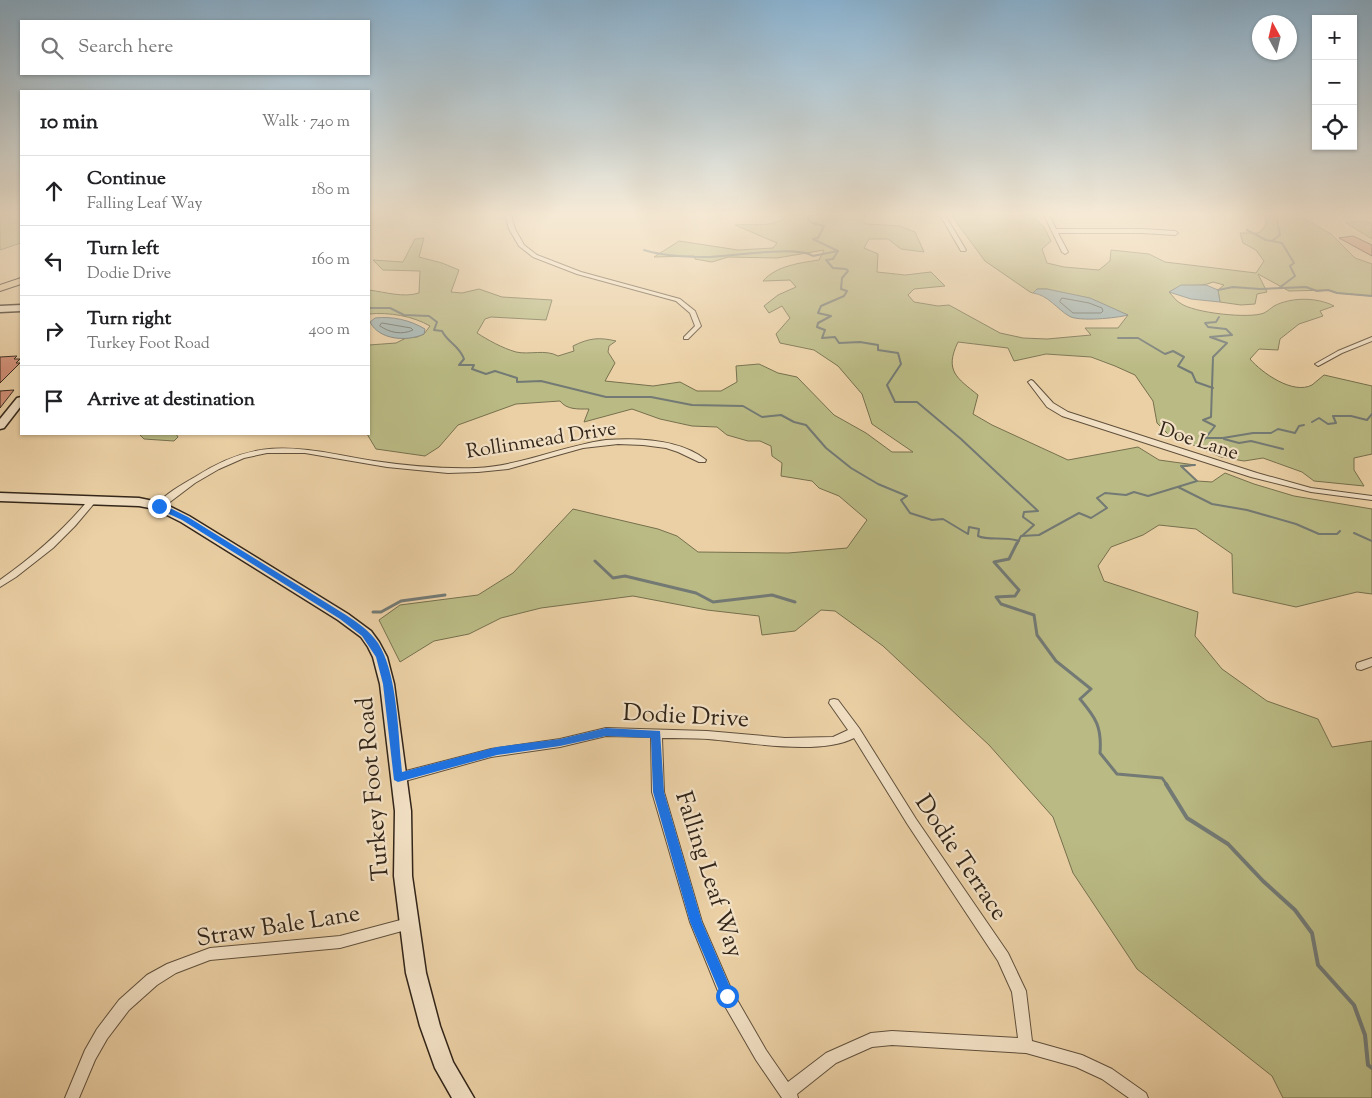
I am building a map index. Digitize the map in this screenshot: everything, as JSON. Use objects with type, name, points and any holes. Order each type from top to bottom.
[{"type":"main road","points":[[0,288],[20,281]]},
{"type":"street","points":[[562,266],[579,273],[678,300],[693,312],[698,326],[686,338]]},
{"type":"street","points":[[0,309],[20,308]]},
{"type":"street","points":[[1318,364],[1340,352],[1372,339]]},
{"type":"street","name":"Doe Lane","points":[[1031,382],[1050,405],[1065,414],[1254,475],[1311,490],[1372,498]]},
{"type":"street","points":[[0,426],[20,401]]},
{"type":"street","name":"Rollinmead Drive","points":[[159,506],[187,484],[217,467],[254,453],[293,449],[319,451],[392,467],[436,470],[477,471],[516,466],[583,446],[602,443],[641,443],[678,449],[702,460]]},
{"type":"street","name":"Turkey Foot Road","points":[[0,497],[139,502],[159,506],[221,541],[343,617],[366,634],[380,657],[388,684],[403,811],[403,876],[416,973],[430,1026],[445,1068],[464,1098]]},
{"type":"street","points":[[0,584],[51,545],[82,515],[93,500]]},
{"type":"street","points":[[1361,666],[1372,662]]},
{"type":"street","name":"Dodie Terrace","points":[[834,703],[855,731],[912,822],[1003,957],[1019,991],[1026,1046]]},
{"type":"street","name":"Dodie Drive","points":[[398,778],[497,751],[560,742],[606,732],[707,735],[795,742],[833,741],[848,736],[855,731]]},
{"type":"street","name":"Falling Leaf Way","points":[[656,734],[658,792],[696,922],[727,996],[761,1055],[789,1095]]},
{"type":"street","name":"Straw Bale Lane","points":[[72,1098],[90,1054],[102,1034],[124,1005],[152,980],[172,968],[210,954],[340,942],[408,924]]},
{"type":"street","points":[[789,1095],[831,1058],[871,1040],[892,1038],[1026,1046],[1077,1060],[1107,1074],[1141,1098]]},
{"type":"green space","points":[[379,266],[450,266],[459,270],[451,292],[462,293],[479,289],[502,297],[552,300],[546,320],[491,317],[485,319],[477,333],[495,344],[516,352],[543,352],[558,356],[574,351],[573,346],[584,341],[604,339],[616,341],[609,346],[608,352],[615,363],[605,381],[653,386],[680,382],[697,391],[721,391],[737,382],[736,366],[759,364],[778,373],[797,377],[834,415],[866,433],[892,452],[913,452],[872,424],[862,394],[838,366],[814,350],[780,343],[776,334],[790,318],[782,306],[769,313],[764,306],[778,295],[796,287],[790,280],[763,281],[781,269],[789,266],[877,266],[877,272],[905,275],[931,272],[945,286],[914,289],[908,295],[914,302],[938,306],[949,305],[1000,333],[1023,338],[1047,339],[1091,335],[1085,328],[1118,328],[1128,315],[1047,289],[1037,289],[1033,293],[1030,292],[993,266],[1061,266],[1099,270],[1104,266],[1200,266],[1256,273],[1261,266],[1372,266],[1372,296],[1337,293],[1328,290],[1289,291],[1258,274],[1267,292],[1257,294],[1255,304],[1241,305],[1220,302],[1218,290],[1224,285],[1213,282],[1181,287],[1169,292],[1177,301],[1187,307],[1222,314],[1257,315],[1281,303],[1304,299],[1320,301],[1334,306],[1320,311],[1323,316],[1299,324],[1280,339],[1278,350],[1259,349],[1250,359],[1255,365],[1278,381],[1296,387],[1312,385],[1324,375],[1372,386],[1372,454],[1354,458],[1354,470],[1364,486],[1314,481],[1302,472],[1263,458],[1244,461],[1221,457],[1168,434],[1157,423],[1153,401],[1135,375],[1091,357],[1046,354],[1014,361],[1008,348],[958,342],[952,360],[955,373],[964,384],[978,395],[973,414],[992,425],[1068,460],[1138,447],[1159,460],[1195,465],[1182,467],[1197,481],[1212,482],[1225,473],[1294,496],[1372,509],[1372,594],[1357,592],[1296,607],[1233,593],[1232,554],[1196,529],[1159,525],[1143,535],[1111,547],[1098,566],[1104,581],[1198,612],[1195,636],[1222,669],[1267,701],[1318,719],[1332,747],[1372,741],[1372,1098],[1283,1098],[1272,1076],[1137,969],[1073,873],[1053,817],[989,745],[883,646],[835,611],[821,610],[795,631],[762,635],[759,616],[707,610],[633,596],[541,608],[501,618],[469,634],[434,641],[400,662],[379,620],[400,605],[478,595],[513,573],[573,509],[658,529],[677,536],[698,552],[788,553],[847,548],[867,520],[839,496],[819,488],[812,481],[781,476],[782,463],[772,456],[771,446],[760,441],[748,441],[727,435],[717,427],[692,426],[660,419],[632,409],[584,422],[589,409],[569,407],[560,401],[516,404],[458,425],[439,447],[425,456],[376,449],[368,435],[370,435],[370,345],[396,343],[406,338],[417,337],[424,334],[430,326],[401,316],[370,314],[370,290],[400,295],[419,293],[420,271],[383,270]]},
{"type":"green space","points":[[140,435],[177,435],[178,437],[174,441],[144,439]]},
{"type":"water","points":[[1181,285],[1206,285],[1218,290],[1220,302],[1191,299],[1169,292]]},
{"type":"water","points":[[1037,289],[1047,289],[1090,298],[1128,315],[1098,319],[1074,318],[1043,296],[1033,293]]},
{"type":"water","points":[[375,318],[394,318],[407,321],[425,329],[424,334],[410,338],[387,336],[380,333],[370,322]]},
{"type":"building","points":[[17,356],[14,359],[20,359],[16,363],[20,363],[0,383],[0,357]]},
{"type":"building","points":[[14,390],[0,408],[0,391]]},
{"type":"waterway","points":[[831,266],[848,271],[842,278],[841,289],[847,291],[844,296],[821,306],[818,313],[831,316],[818,323],[817,327],[825,330],[822,338],[835,337],[839,343],[860,342],[878,345],[878,350],[898,353],[901,364],[887,385],[895,402],[917,402],[961,439],[1038,511],[1024,512],[1023,517],[1034,525],[1022,536]]},
{"type":"waterway","points":[[1279,288],[1295,276],[1290,266]]},
{"type":"waterway","points":[[1218,290],[1233,287],[1260,289],[1306,287],[1317,291],[1328,290],[1337,293],[1372,296]]},
{"type":"waterway","points":[[370,308],[390,308],[404,315],[429,316],[437,322],[434,330],[442,331],[462,354],[464,359],[459,365],[474,365],[472,369],[486,374],[495,371],[517,378],[517,382],[541,381],[606,397],[651,397],[692,405],[743,406],[762,417],[781,415],[794,422],[806,425],[826,448],[851,468],[878,484],[907,496],[901,500],[910,513],[932,520],[943,519],[968,534],[969,527],[979,529],[978,536],[1019,541]]},
{"type":"waterway","points":[[1212,388],[1213,357],[1227,343],[1210,337],[1232,335],[1226,329],[1208,327],[1205,323],[1216,322],[1219,317]]},
{"type":"waterway","points":[[1118,338],[1138,338],[1165,354],[1173,351],[1184,357],[1178,366],[1192,373],[1196,382],[1212,388]]},
{"type":"waterway","points":[[1200,445],[1215,426],[1203,420],[1211,417],[1212,388]]},
{"type":"waterway","points":[[1312,422],[1319,418],[1328,424],[1336,423],[1333,416],[1351,416],[1367,420],[1372,414]]},
{"type":"waterway","points":[[1206,438],[1271,433],[1278,429],[1295,433],[1299,426],[1304,425]]},
{"type":"waterway","points":[[1224,439],[1239,443],[1251,441],[1283,449]]},
{"type":"waterway","points":[[1022,536],[1039,535],[1079,513],[1091,518],[1107,508],[1097,498],[1105,493],[1126,495],[1134,492],[1148,496],[1197,481],[1181,466],[1195,465]]},
{"type":"waterway","points":[[1178,487],[1212,504],[1247,510],[1296,524],[1319,534],[1337,534],[1340,531]]},
{"type":"waterway","points":[[1354,533],[1372,541]]},
{"type":"waterway","points":[[1019,541],[1022,536]]},
{"type":"waterway","points":[[1017,543],[1009,559],[994,562],[1019,590],[1015,596],[996,597],[1001,604],[1034,615],[1037,635],[1056,661],[1091,689],[1080,699],[1097,723],[1100,736],[1100,753],[1117,774],[1162,778],[1167,785]]},
{"type":"waterway","points":[[595,561],[613,578],[625,576],[696,593],[713,602],[772,595],[795,602]]},
{"type":"waterway","points":[[373,612],[381,612],[401,601],[445,595]]},
{"type":"waterway","points":[[1166,784],[1187,818],[1228,844],[1263,881],[1295,910],[1312,933],[1318,965],[1354,1005],[1365,1035],[1368,1065],[1372,1068]]},
{"type":"route","points":[[159,506],[185,519],[343,617],[366,634],[380,657],[388,684],[398,778],[497,751],[560,742],[606,732],[656,734],[658,792],[696,922],[727,996]]}]
